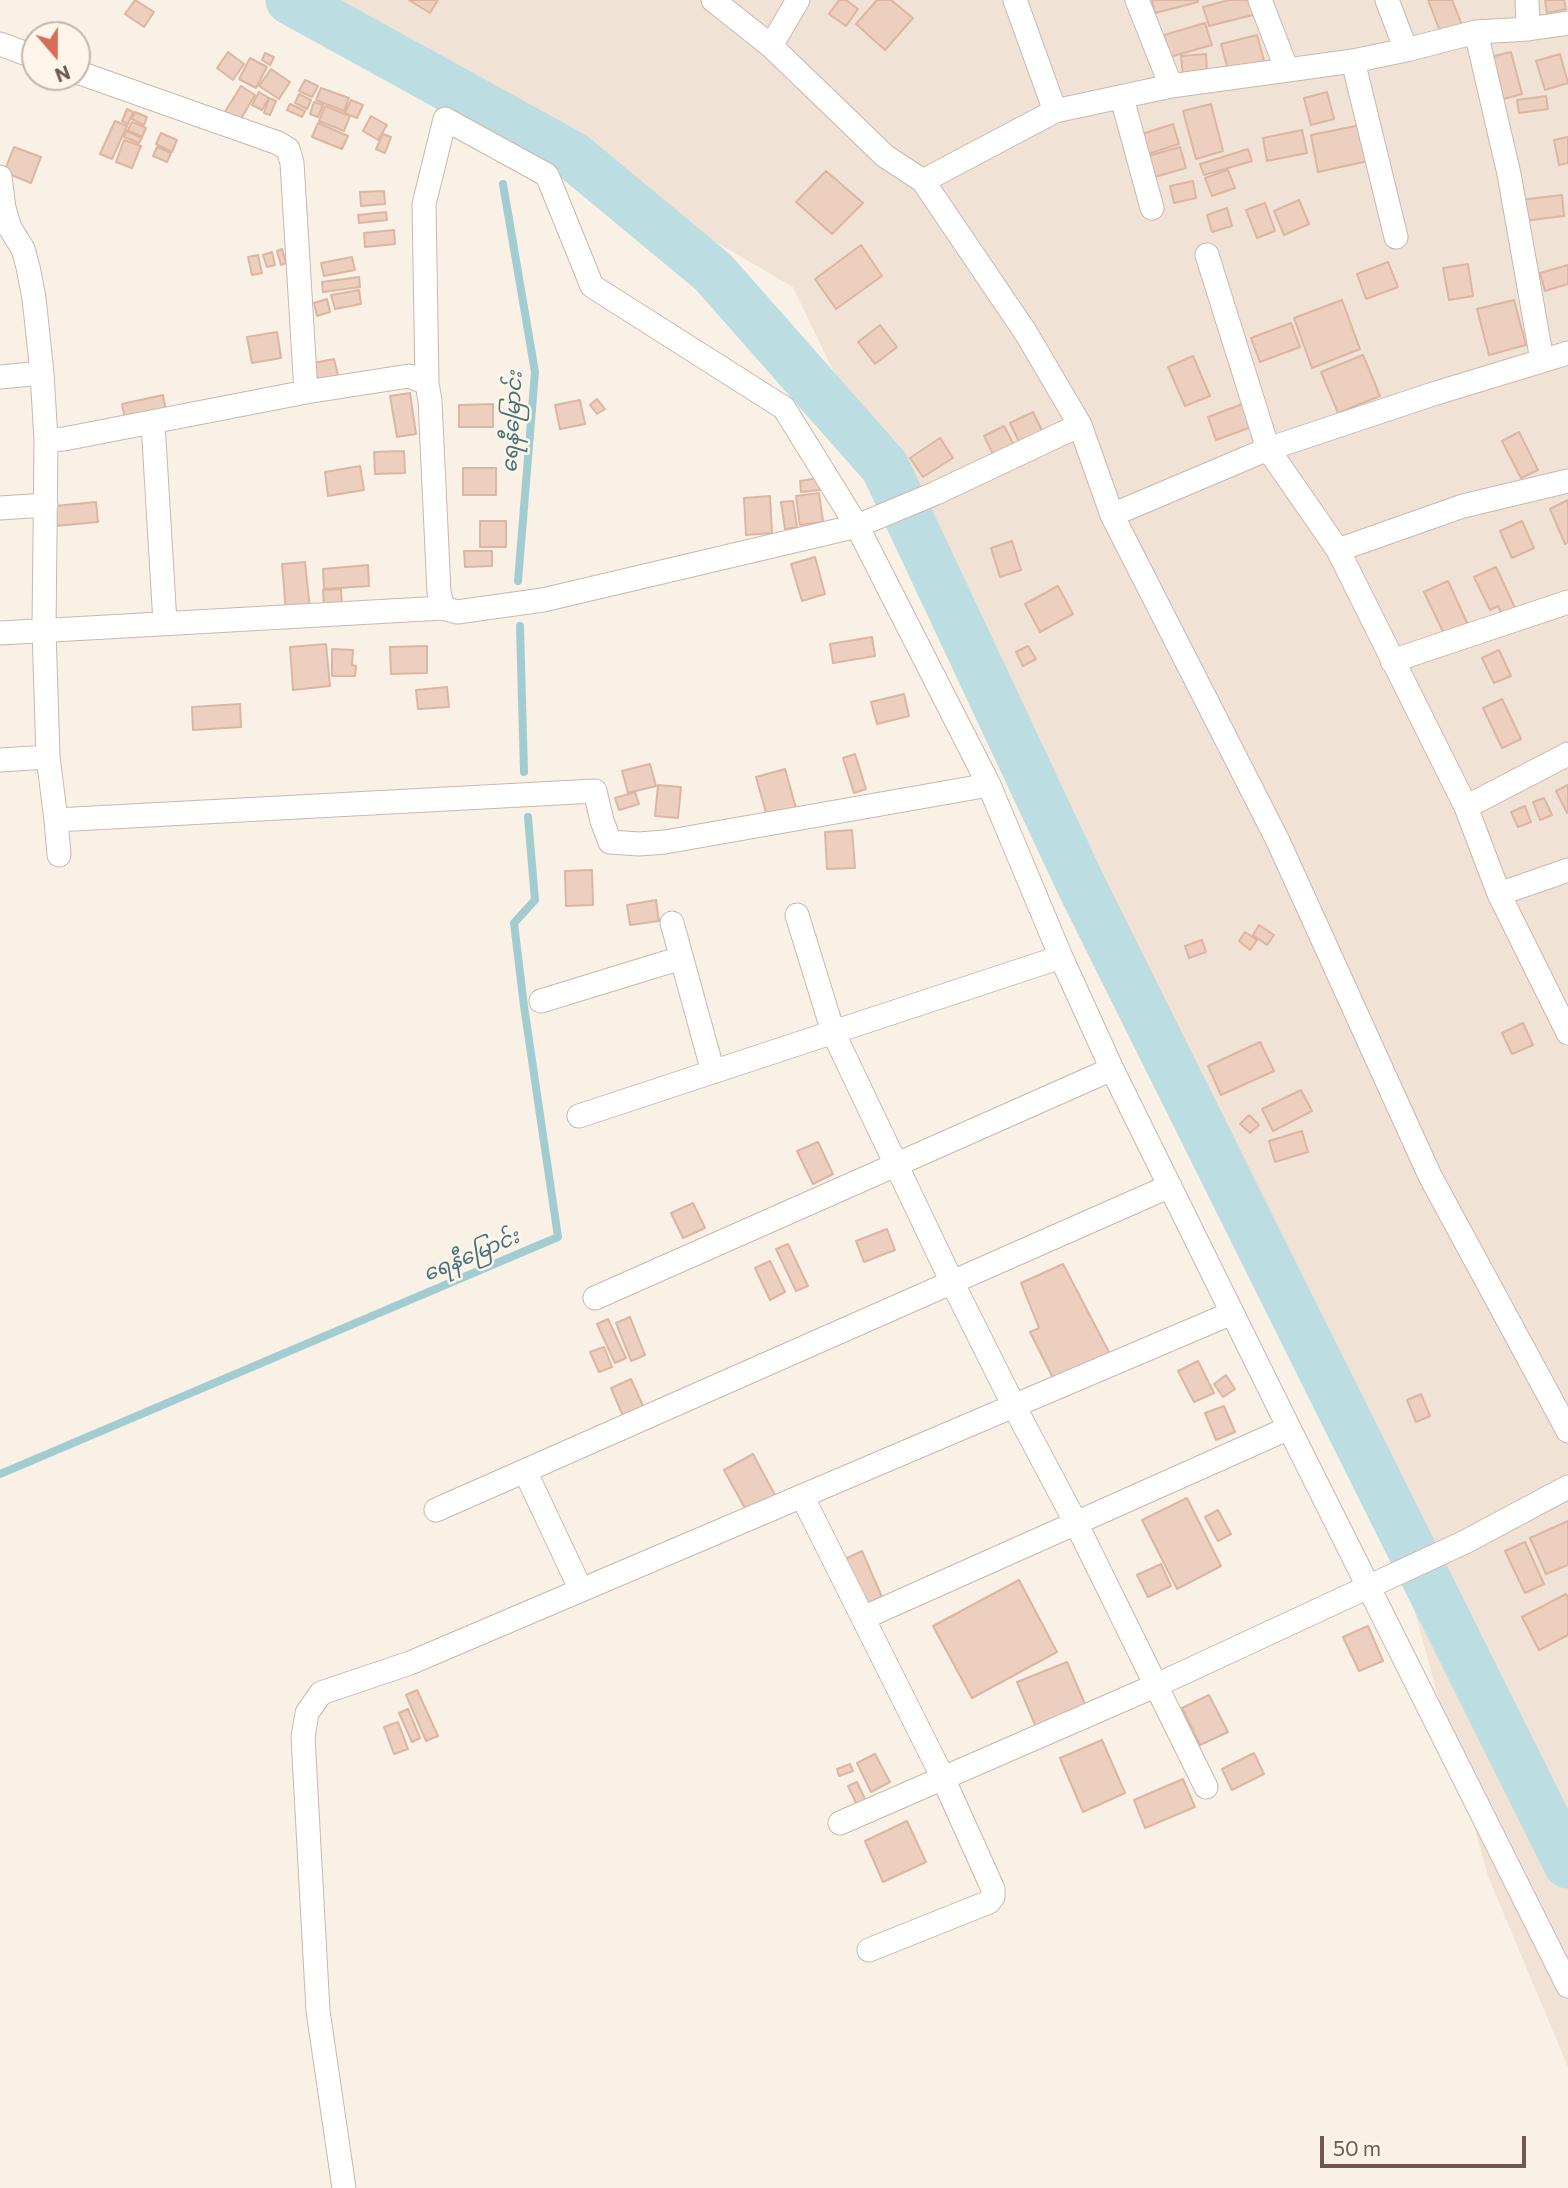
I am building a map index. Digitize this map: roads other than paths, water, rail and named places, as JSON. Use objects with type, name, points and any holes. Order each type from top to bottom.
[{"type":"street","points":[[713,0],[771,46],[885,156],[923,181],[1026,333],[1080,425],[1112,515],[1278,841],[1430,1176],[1568,1431]]},
{"type":"street","points":[[771,46],[798,0]]},
{"type":"street","points":[[1014,0],[1055,111]]},
{"type":"street","points":[[1137,0],[1171,86]]},
{"type":"street","points":[[1260,0],[1287,70]]},
{"type":"street","points":[[1387,0],[1406,50]]},
{"type":"street","points":[[1527,0],[1528,29]]},
{"type":"street","points":[[923,181],[1055,111],[1171,86],[1353,61],[1476,32],[1568,23]]},
{"type":"street","points":[[1476,32],[1509,174],[1542,360]]},
{"type":"street","points":[[0,44],[21,52]]},
{"type":"street","points":[[1353,61],[1396,237]]},
{"type":"street","points":[[91,77],[278,143],[288,149],[292,163],[306,392]]},
{"type":"street","points":[[1122,98],[1152,208]]},
{"type":"street","points":[[443,608],[439,592],[427,383],[424,204],[445,119],[547,175],[592,286],[784,408],[856,526],[989,785],[1061,957],[1112,1069],[1568,1986]]},
{"type":"street","points":[[0,177],[10,228],[11,250],[34,298],[42,373],[46,440],[44,631],[48,757],[59,855]]},
{"type":"street","points":[[1207,254],[1268,449],[1338,550],[1466,807],[1499,894],[1568,1033]]},
{"type":"street","points":[[1112,515],[1268,449],[1568,353]]},
{"type":"street","points":[[0,377],[42,373]]},
{"type":"street","points":[[46,440],[64,439],[306,392],[409,376],[427,383]]},
{"type":"street","points":[[153,423],[165,624]]},
{"type":"street","points":[[0,633],[443,608],[457,612],[543,600],[856,526],[936,493],[1080,425]]},
{"type":"street","points":[[1338,550],[1463,506],[1568,481]]},
{"type":"street","points":[[0,508],[46,505]]},
{"type":"street","points":[[1392,661],[1568,602]]},
{"type":"street","points":[[1466,807],[1568,754]]},
{"type":"street","points":[[0,760],[48,757]]},
{"type":"street","points":[[57,820],[595,791],[610,842],[639,844],[665,842],[989,785]]},
{"type":"street","points":[[1499,894],[1568,870]]},
{"type":"street","points":[[797,915],[833,1032],[951,1282],[1076,1523],[1206,1787]]},
{"type":"street","points":[[672,923],[713,1072]]},
{"type":"street","points":[[541,1001],[681,957]]},
{"type":"street","points":[[579,1116],[1061,957]]},
{"type":"street","points":[[595,1298],[1112,1069]]},
{"type":"street","points":[[436,1510],[1170,1186]]},
{"type":"street","points":[[344,2188],[318,2011],[303,1737],[307,1713],[321,1693],[410,1663],[1232,1313]]},
{"type":"street","points":[[863,1618],[1289,1428]]},
{"type":"street","points":[[525,1471],[581,1590]]},
{"type":"street","points":[[840,1823],[1157,1685],[1465,1542],[1568,1487]]},
{"type":"street","points":[[802,1496],[943,1778],[993,1889],[993,1898],[989,1902],[869,1950]]},
{"type":"waterway","points":[[290,0],[573,156],[713,272],[885,467],[1082,887],[1568,1864]]},
{"type":"waterway","name":"ရေနီမြောင်း","points":[[495,113],[498,137]]},
{"type":"waterway","name":"ရေနီမြောင်း","points":[[503,184],[535,372],[518,581]]},
{"type":"waterway","name":"ရေနီမြောင်း","points":[[520,626],[524,772]]},
{"type":"waterway","name":"ရေနီမြောင်း","points":[[0,1474],[558,1237],[514,923],[535,900],[528,817]]}]
